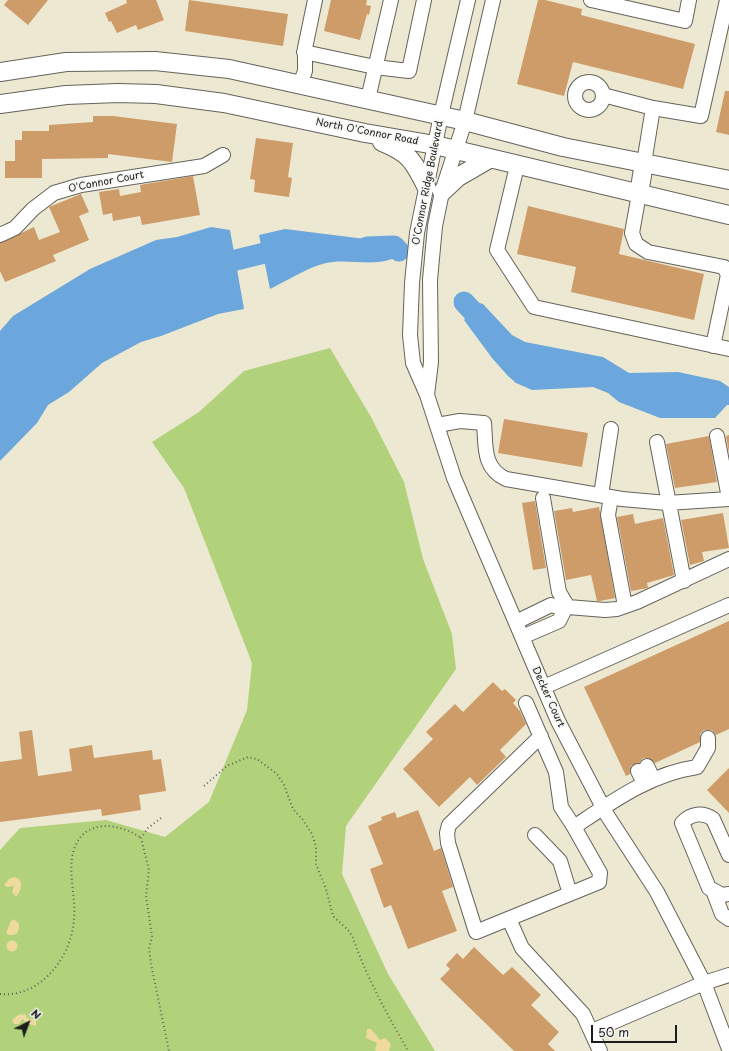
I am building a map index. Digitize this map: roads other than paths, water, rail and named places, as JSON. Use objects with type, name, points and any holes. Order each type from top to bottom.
[{"type":"main road","points":[[0,72],[66,62],[155,61],[229,69],[441,115],[563,147],[729,180]]},
{"type":"main road","name":"North O'Connor Road","points":[[0,104],[66,95],[156,94],[224,102],[365,133],[435,145],[517,166],[729,215]]},
{"type":"main road","points":[[365,133],[406,153],[434,189],[488,159]]},
{"type":"main road","points":[[639,194],[644,163]]},
{"type":"street","points":[[300,84],[305,71],[304,52],[315,0]]},
{"type":"street","points":[[368,99],[391,0]]},
{"type":"street","points":[[304,52],[376,67],[409,71],[424,0]]},
{"type":"street","name":"O'Connor Ridge Boulevard","points":[[427,395],[431,362],[430,280],[435,226],[435,145],[468,0]]},
{"type":"street","name":"O'Connor Ridge Boulevard","points":[[427,395],[412,363],[410,334],[412,283],[417,233],[434,189],[454,150],[465,121],[493,0]]},
{"type":"street","points":[[591,0],[685,21],[689,0]]},
{"type":"street","points":[[603,96],[653,108],[700,116],[727,0]]},
{"type":"street","points":[[644,163],[653,108]]},
{"type":"street","name":"O'Connor Court","points":[[0,235],[15,228],[33,210],[54,193],[81,185],[204,166],[223,155]]},
{"type":"street","points":[[517,166],[497,250],[534,307],[729,349]]},
{"type":"street","points":[[639,194],[632,233],[636,244],[648,252],[724,268],[728,271],[713,346]]},
{"type":"street","name":"Decker Court","points":[[427,395],[454,478],[558,721],[603,808],[656,892],[704,983],[729,1049]]},
{"type":"street","points":[[437,425],[460,421],[484,423],[486,459],[494,472],[506,479],[606,496],[667,503],[729,498],[717,436]]},
{"type":"street","points":[[611,429],[606,496],[608,515],[625,606]]},
{"type":"street","points":[[657,442],[667,503],[684,581]]},
{"type":"street","points":[[543,498],[559,592],[566,608]]},
{"type":"street","points":[[516,622],[551,605],[566,608],[605,610],[625,606],[684,581],[729,559]]},
{"type":"street","points":[[522,637],[559,621],[566,608]]},
{"type":"street","points":[[542,610],[549,625]]},
{"type":"street","points":[[544,687],[727,610]]},
{"type":"street","points":[[526,704],[541,736],[556,772],[561,807],[600,873],[599,882],[476,932],[447,833],[449,825],[541,736]]},
{"type":"street","points":[[574,827],[603,808],[645,775],[669,773],[697,766],[708,748],[708,738]]},
{"type":"street","points":[[729,855],[713,819],[699,814],[682,823],[709,888],[722,895],[729,894]]},
{"type":"street","points":[[535,835],[560,861],[570,894]]},
{"type":"street","points":[[714,892],[722,914],[729,919]]},
{"type":"street","points":[[509,919],[522,948],[583,1014],[600,1051]]},
{"type":"street","points":[[592,1031],[704,983],[729,975]]},
{"type":"water","points":[[211,227],[230,230],[244,309],[218,314],[141,342],[102,363],[69,392],[48,405],[37,423],[0,461],[0,331],[13,316],[90,269],[156,240],[177,237]]},
{"type":"water","points":[[285,229],[389,242],[394,246],[392,259],[377,262],[325,263],[309,269],[270,289],[259,235]]},
{"type":"water","points":[[476,302],[483,304],[512,335],[525,342],[603,357],[629,373],[678,372],[720,381],[729,387],[729,405],[727,405],[715,418],[660,418],[619,402],[608,393],[593,387],[532,390],[516,383],[508,376],[492,358],[464,320]]},
{"type":"waterway","points":[[367,247],[394,246],[399,251]]},
{"type":"waterway","points":[[210,269],[236,260],[289,247]]},
{"type":"waterway","points":[[464,302],[489,329]]}]
